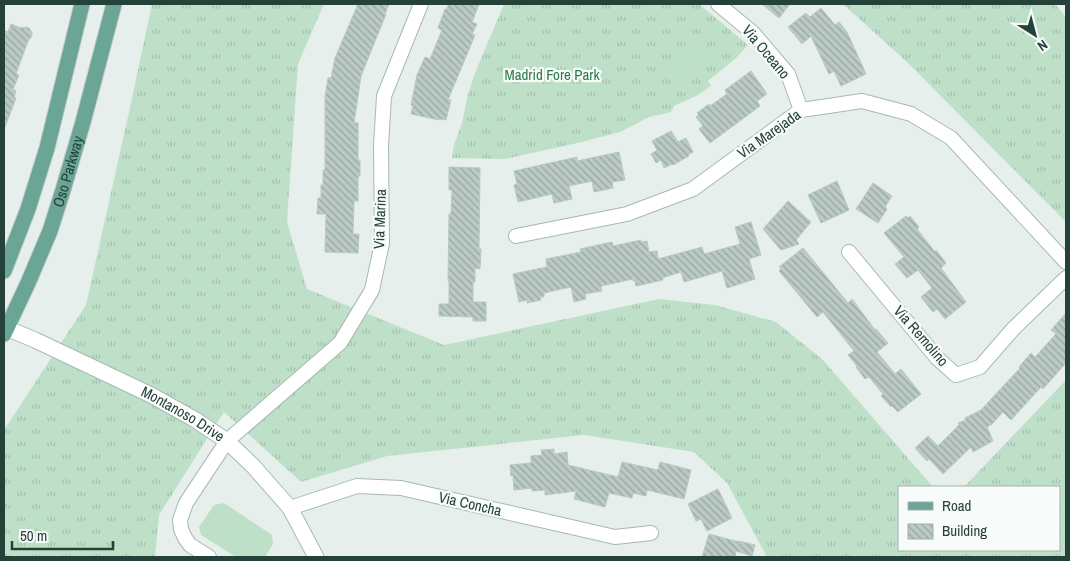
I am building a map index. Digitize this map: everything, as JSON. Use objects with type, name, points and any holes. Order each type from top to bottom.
[{"type":"main road","name":"Oso Parkway","points":[[4,272],[28,209],[48,148],[82,4]]},
{"type":"main road","name":"Oso Parkway","points":[[5,330],[50,231],[83,122],[114,4]]},
{"type":"street","name":"Via Marina","points":[[209,557],[190,545],[184,538],[180,520],[186,503],[227,441],[340,343],[372,290],[382,243],[381,146],[384,96],[422,4]]},
{"type":"street","name":"Via Oceano","points":[[718,4],[753,33],[788,74],[801,110]]},
{"type":"street","name":"Via Marejada","points":[[516,236],[626,214],[694,189],[801,110],[862,101],[911,114],[951,138],[1066,262]]},
{"type":"street","name":"Via Remolino","points":[[849,252],[936,358],[956,375],[980,367],[1013,329],[1066,278]]},
{"type":"street","name":"Montanoso Drive","points":[[5,330],[35,340],[151,395],[194,418],[227,441],[253,466],[290,508],[316,557]]},
{"type":"street","name":"Via Concha","points":[[290,508],[357,486],[400,488],[615,537],[651,533]]},
{"type":"green space","points":[[152,4],[324,4],[298,64],[287,222],[307,289],[444,345],[659,299],[715,305],[776,322],[823,360],[932,486],[898,486],[898,551],[1060,551],[1060,486],[965,486],[1066,380],[1066,557],[767,557],[727,483],[694,452],[584,435],[387,456],[301,482],[224,412],[159,515],[155,557],[4,557],[4,430],[86,305]]},
{"type":"green space","name":"Madrid Fore Park","points":[[504,4],[699,4],[748,45],[736,58],[708,81],[711,86],[698,95],[674,106],[671,112],[649,117],[620,132],[505,159],[452,158],[475,73]]},
{"type":"green space","points":[[843,4],[1055,4],[1066,17],[1066,222],[908,63]]},
{"type":"green space","points":[[688,45],[699,49],[703,60],[699,71],[688,75],[677,71],[673,60],[677,49]]},
{"type":"green space","points":[[224,503],[272,535],[273,544],[265,557],[236,557],[201,535],[199,527],[214,505]]},
{"type":"building","points":[[358,4],[389,4],[361,76],[354,123],[358,123],[358,160],[360,160],[358,201],[354,201],[353,234],[359,234],[358,253],[325,252],[326,214],[317,214],[318,198],[321,198],[321,185],[323,185],[323,170],[325,170],[325,97],[328,78],[331,78],[335,58]]},
{"type":"building","points":[[449,4],[479,4],[472,22],[477,24],[472,34],[475,35],[448,100],[451,100],[446,120],[439,120],[411,114],[413,106],[411,105],[417,75],[425,57],[430,59],[442,30],[438,28],[445,9]]},
{"type":"building","points":[[762,4],[790,4],[779,18]]},
{"type":"building","points":[[821,8],[835,25],[839,22],[847,32],[866,74],[841,86],[834,71],[829,74],[811,36],[802,44],[788,27],[806,13],[810,17]]},
{"type":"building","points":[[11,24],[21,28],[29,28],[32,36],[28,41],[16,74],[19,75],[13,89],[16,91],[14,97],[16,98],[4,127],[4,30],[8,32]]},
{"type":"building","points":[[751,71],[767,94],[757,101],[760,106],[710,143],[699,129],[703,126],[696,117],[699,115],[697,113],[727,94],[725,90]]},
{"type":"building","points":[[671,131],[678,142],[686,138],[693,152],[673,165],[664,168],[661,160],[656,163],[651,154],[657,150],[652,141]]},
{"type":"building","points":[[619,152],[625,180],[612,182],[613,188],[594,192],[592,181],[569,186],[572,199],[554,203],[552,194],[518,202],[514,185],[517,184],[514,171],[577,157],[577,161]]},
{"type":"building","points":[[449,167],[480,168],[480,269],[475,268],[473,302],[486,302],[486,321],[473,321],[473,317],[439,316],[439,304],[449,304],[449,214],[451,214],[452,190],[449,190]]},
{"type":"building","points":[[837,181],[849,210],[821,223],[808,195]]},
{"type":"building","points":[[873,183],[892,196],[885,207],[887,209],[878,223],[856,209]]},
{"type":"building","points":[[788,201],[811,222],[796,240],[799,244],[781,250],[763,229]]},
{"type":"building","points":[[906,216],[908,218],[910,216],[919,227],[917,229],[946,263],[941,268],[966,302],[945,319],[937,309],[933,312],[921,297],[932,288],[918,270],[907,278],[895,264],[904,257],[884,233]]},
{"type":"building","points":[[751,222],[761,255],[749,259],[755,279],[727,288],[722,271],[684,282],[681,272],[662,278],[663,280],[636,286],[633,279],[601,286],[602,291],[585,294],[586,299],[574,302],[571,287],[544,293],[544,297],[540,297],[541,300],[527,303],[527,300],[519,302],[513,274],[547,267],[546,259],[581,252],[580,249],[612,242],[613,246],[641,240],[641,242],[647,241],[649,252],[657,251],[658,259],[702,247],[704,254],[740,244],[735,227]]},
{"type":"building","points":[[803,248],[848,303],[852,299],[875,330],[888,343],[877,352],[895,374],[901,369],[921,394],[898,412],[881,396],[883,394],[869,377],[865,379],[856,367],[848,355],[854,351],[823,312],[817,317],[779,271],[781,269],[779,267]]},
{"type":"building","points":[[1066,313],[1066,363],[1043,389],[1041,387],[1011,420],[1003,412],[987,427],[993,441],[973,452],[971,447],[943,474],[929,459],[927,461],[915,448],[928,436],[938,446],[959,425],[958,423],[981,410],[1020,368],[1031,353],[1035,357],[1056,334],[1051,330]]},
{"type":"building","points":[[554,449],[554,454],[567,452],[568,465],[618,477],[622,462],[658,470],[660,462],[691,470],[684,499],[647,490],[646,496],[633,493],[632,498],[609,493],[605,507],[574,499],[576,491],[545,495],[545,490],[532,491],[532,488],[514,490],[510,465],[531,463],[531,456],[542,455],[541,450]]},
{"type":"building","points":[[718,489],[732,518],[707,531],[701,519],[696,521],[688,504]]},
{"type":"building","points":[[709,534],[755,545],[752,556],[736,551],[735,557],[702,557]]}]
